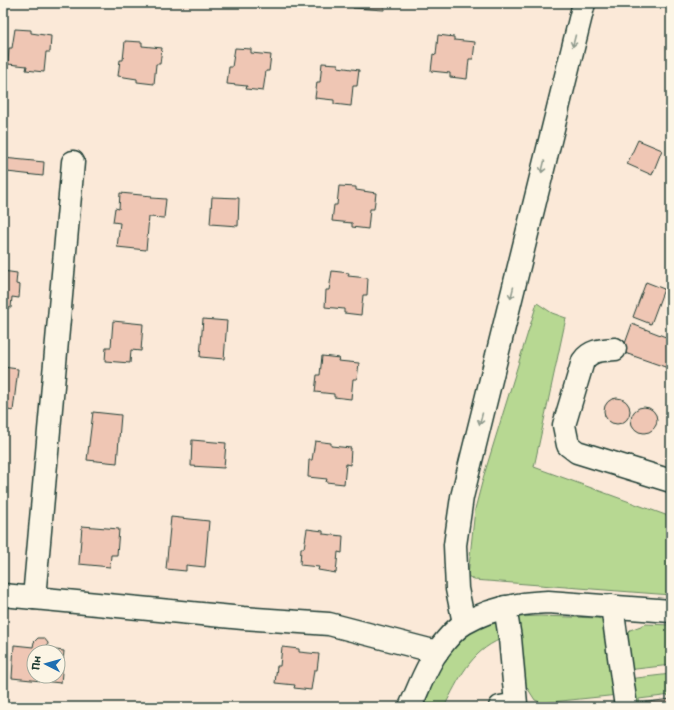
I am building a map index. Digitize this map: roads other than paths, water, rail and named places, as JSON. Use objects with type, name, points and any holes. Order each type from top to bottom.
[{"type":"street","points":[[464,623],[457,589],[455,545],[462,497],[584,3]]},
{"type":"street","points":[[34,598],[72,162]]},
{"type":"street","points":[[615,349],[594,351],[587,355],[583,361],[564,425],[568,445],[577,452],[671,481]]},
{"type":"street","points":[[3,595],[329,624],[437,652]]},
{"type":"street","points":[[410,707],[437,652],[464,623],[505,607],[528,603],[548,602],[671,611]]},
{"type":"street","points":[[612,606],[626,707]]},
{"type":"street","points":[[500,707],[516,704],[510,638],[505,607]]}]
